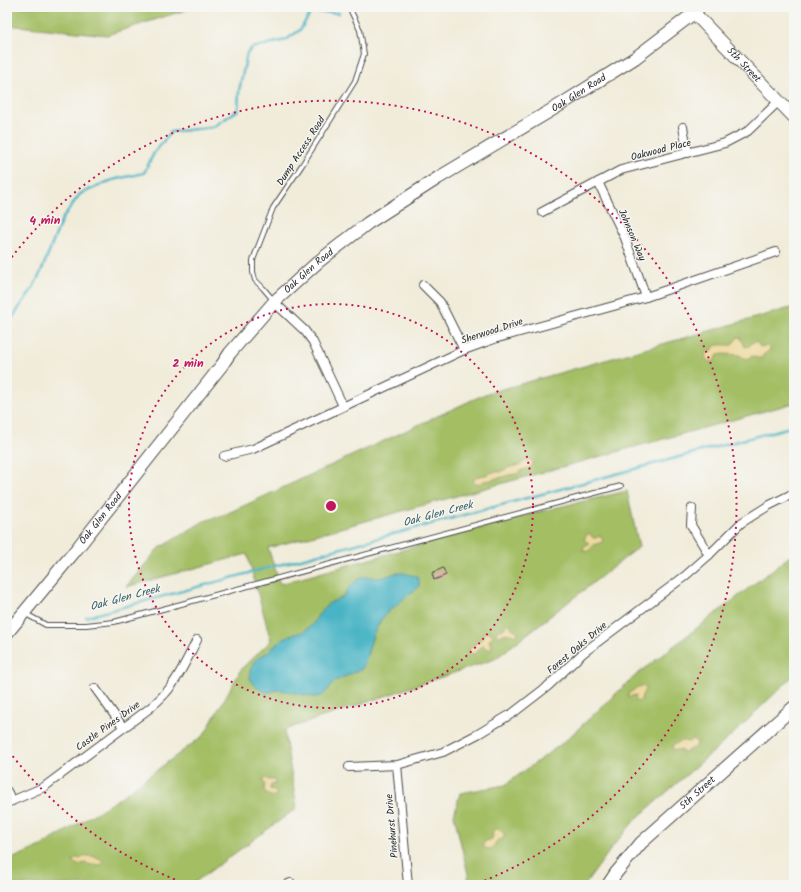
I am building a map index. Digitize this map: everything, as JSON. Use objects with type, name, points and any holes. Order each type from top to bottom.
[{"type":"main road","name":"Oak Glen Road","points":[[7,633],[75,551],[230,353],[274,302],[318,262],[368,223],[438,178],[635,58],[696,10]]},
{"type":"main road","name":"5th Street","points":[[696,10],[794,117]]},
{"type":"main road","name":"5th Street","points":[[608,885],[641,843],[794,706]]},
{"type":"street","name":"Oakwood Place","points":[[542,212],[621,170],[725,144],[748,131],[779,101]]},
{"type":"street","points":[[683,127],[688,153]]},
{"type":"street","name":"Johnson Way","points":[[598,182],[625,238],[646,297]]},
{"type":"street","name":"Sherwood Drive","points":[[224,456],[253,449],[464,350],[494,339],[646,297],[776,252]]},
{"type":"street","points":[[423,285],[440,302],[464,350]]},
{"type":"street","points":[[274,302],[305,331],[313,342],[343,406]]},
{"type":"street","name":"Forest Oaks Drive","points":[[349,767],[397,765],[443,752],[478,734],[513,713],[548,686],[583,653],[685,576],[709,555],[741,523],[768,506],[794,493]]},
{"type":"street","points":[[692,508],[691,525],[709,555]]},
{"type":"street","name":"Castle Pines Drive","points":[[9,802],[44,787],[150,708],[172,686],[197,640]]},
{"type":"street","points":[[95,688],[123,727]]},
{"type":"street","name":"Pinehurst Drive","points":[[397,765],[408,885]]},
{"type":"street","points":[[7,792],[9,802]]},
{"type":"lane","name":"Dump Access Road","points":[[274,302],[255,280],[253,260],[273,208],[355,81],[364,54],[360,30],[349,7]]},
{"type":"lane","points":[[24,613],[46,625],[86,625],[114,622],[621,486]]},
{"type":"green space","points":[[7,7],[195,7],[107,35],[7,25]]},
{"type":"green space","points":[[794,307],[794,403],[268,548],[280,584],[546,510],[627,491],[639,547],[495,659],[284,730],[297,808],[191,885],[7,885],[7,861],[41,846],[114,802],[204,735],[242,668],[271,641],[247,554],[126,587],[158,549],[204,521],[226,514],[485,394]]},
{"type":"green space","points":[[794,553],[794,675],[731,736],[635,820],[613,846],[585,885],[468,885],[468,874],[454,815],[460,793],[505,785],[564,742],[635,676]]},
{"type":"sand","points":[[739,337],[741,338],[745,347],[749,346],[753,342],[757,342],[761,347],[768,346],[770,350],[763,355],[762,358],[752,356],[747,359],[739,355],[723,354],[718,355],[713,362],[707,360],[706,353],[712,351],[714,347],[717,345],[732,345]]},
{"type":"sand","points":[[529,459],[532,460],[532,466],[517,474],[484,481],[479,484],[474,483],[474,479],[479,476],[493,472],[500,472],[510,467],[520,465]]},
{"type":"sand","points":[[587,534],[590,534],[593,538],[601,536],[603,539],[602,542],[594,545],[590,550],[584,551],[584,546],[588,545],[589,543],[584,540]]},
{"type":"sand","points":[[508,623],[518,632],[517,635],[503,634],[497,636],[497,631],[503,629]]},
{"type":"sand","points":[[489,632],[493,635],[489,641],[492,647],[491,649],[483,646],[476,653],[470,653],[470,648],[475,645],[477,641],[482,639],[485,633]]},
{"type":"sand","points":[[637,687],[643,687],[646,689],[638,702],[635,700],[635,695],[629,697],[628,695]]},
{"type":"sand","points":[[693,739],[697,742],[696,747],[688,750],[687,752],[674,750],[672,748],[673,745],[680,741],[688,742]]},
{"type":"sand","points":[[263,779],[275,780],[276,784],[271,785],[270,789],[276,791],[276,796],[269,795],[264,790],[265,785]]},
{"type":"sand","points":[[495,829],[502,831],[504,838],[497,841],[491,849],[483,847],[483,844],[486,841],[492,839],[492,833]]},
{"type":"sand","points":[[84,856],[99,858],[103,861],[102,864],[91,865],[85,863],[78,865],[74,863],[74,859],[81,859]]},
{"type":"water","points":[[396,573],[416,576],[419,580],[419,587],[388,612],[381,620],[373,635],[362,669],[335,681],[322,696],[314,697],[278,690],[264,692],[252,683],[250,671],[254,662],[258,658],[290,635],[303,632],[313,624],[318,615],[328,604],[344,596],[348,589],[357,580],[362,577],[378,578]]},
{"type":"building","points":[[443,568],[446,575],[434,580],[432,573]]},
{"type":"waterway","points":[[7,325],[33,288],[62,219],[80,194],[112,180],[144,173],[154,153],[171,132],[213,127],[238,110],[239,91],[247,53],[252,48],[286,40],[300,30],[310,14],[313,12],[339,13]]},
{"type":"waterway","name":"Oak Glen Creek","points":[[86,617],[794,426]]}]
